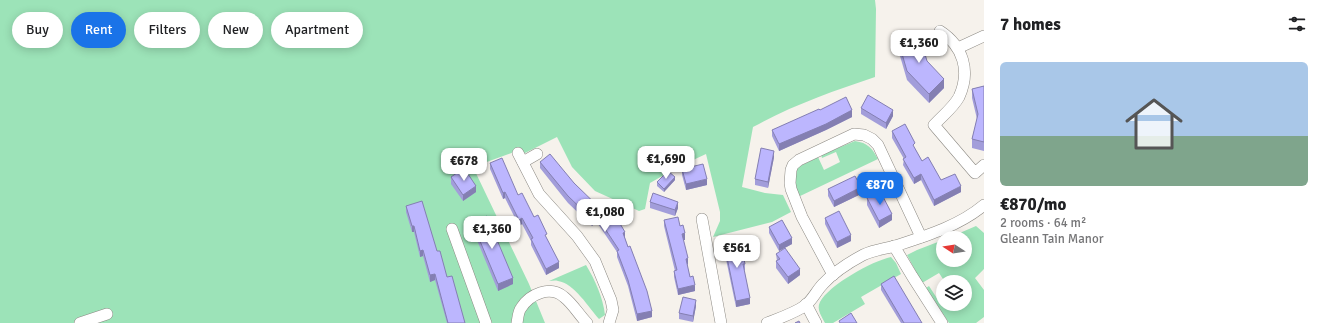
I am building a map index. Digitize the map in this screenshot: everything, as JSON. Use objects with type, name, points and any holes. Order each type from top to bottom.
[{"type":"street","points":[[940,31],[949,37],[962,54],[964,67],[963,83],[959,97],[952,107],[934,125],[975,173],[984,165]]},
{"type":"street","points":[[958,48],[984,36]]},
{"type":"street","points":[[833,275],[802,217],[791,189],[790,175],[793,165],[799,160],[854,134],[864,135],[872,139],[878,145],[922,237]]},
{"type":"street","points":[[537,154],[520,158],[539,194],[577,236],[595,261],[611,300],[613,310],[609,323]]},
{"type":"street","points":[[767,323],[806,304],[833,275],[865,254],[880,248],[894,246],[922,237],[982,210]]},
{"type":"street","points":[[702,219],[721,323]]},
{"type":"street","points":[[452,229],[486,323]]},
{"type":"street","points":[[894,246],[942,323]]},
{"type":"street","points":[[517,323],[520,309],[535,295],[546,291],[556,291],[565,297],[587,323]]},
{"type":"street","points":[[806,304],[816,323]]},
{"type":"street","points":[[80,323],[107,314]]},
{"type":"green space","points":[[0,0],[875,0],[875,77],[812,99],[753,127],[742,187],[765,193],[783,195],[791,212],[772,222],[713,237],[720,221],[720,212],[706,154],[678,167],[650,183],[645,209],[639,211],[595,191],[572,167],[557,137],[525,153],[517,151],[473,167],[529,284],[545,323],[0,323]]},
{"type":"green space","points":[[855,141],[863,143],[869,147],[878,159],[798,197],[795,189],[794,173],[798,167],[818,157],[824,170],[840,162],[836,152],[822,158],[821,155]]},
{"type":"green space","points":[[976,226],[984,233],[984,269],[975,278],[984,290],[984,317],[976,323],[949,323],[941,311],[972,311],[972,275],[940,275],[939,273],[922,283],[907,255],[936,243],[936,267],[972,267],[972,231],[964,231]]},
{"type":"green space","points":[[891,257],[896,263],[901,274],[861,297],[865,304],[833,323],[825,323],[820,313],[819,305],[825,295],[832,288],[841,281],[873,263]]},
{"type":"green space","points":[[586,265],[602,302],[605,315],[599,319],[570,286],[557,281],[549,281]]},
{"type":"green space","points":[[929,286],[936,297],[936,303],[926,288]]},
{"type":"building","points":[[920,37],[927,61],[944,79],[929,94],[907,71],[898,40]]},
{"type":"building","points":[[984,86],[984,142],[972,139],[978,114],[972,89]]},
{"type":"building","points":[[868,95],[893,110],[886,123],[861,108]]},
{"type":"building","points":[[846,97],[852,110],[826,124],[779,144],[772,130],[819,109],[820,110]]},
{"type":"building","points":[[905,124],[915,143],[913,145],[922,161],[928,157],[941,180],[955,174],[961,186],[934,200],[921,174],[914,178],[903,159],[906,157],[892,131]]},
{"type":"building","points":[[761,148],[774,151],[768,182],[755,179]]},
{"type":"building","points":[[550,154],[574,183],[608,216],[613,213],[619,222],[625,232],[623,233],[628,247],[630,246],[647,291],[652,311],[637,314],[628,280],[617,251],[619,250],[596,215],[592,219],[568,196],[540,162]]},
{"type":"building","points":[[502,158],[518,195],[522,193],[534,217],[538,215],[547,234],[545,235],[559,262],[546,269],[531,239],[533,238],[522,218],[519,220],[505,192],[503,193],[490,163]]},
{"type":"building","points":[[703,164],[707,179],[686,184],[682,169]]},
{"type":"building","points":[[464,168],[476,186],[463,195],[451,177]]},
{"type":"building","points":[[668,171],[675,177],[664,189],[657,182]]},
{"type":"building","points":[[855,176],[861,187],[834,201],[828,189]]},
{"type":"building","points":[[880,191],[892,214],[879,221],[867,198]]},
{"type":"building","points":[[653,193],[678,202],[675,210],[650,202]]},
{"type":"building","points":[[422,201],[437,251],[440,251],[447,277],[452,276],[465,323],[448,323],[435,274],[430,275],[423,250],[420,251],[414,226],[412,226],[406,206]]},
{"type":"building","points":[[839,211],[851,235],[837,242],[825,218]]},
{"type":"building","points":[[487,216],[513,278],[498,284],[472,222]]},
{"type":"building","points":[[678,217],[680,226],[683,225],[685,233],[682,234],[688,258],[686,259],[690,277],[693,276],[695,285],[678,289],[674,271],[677,270],[664,220]]},
{"type":"building","points":[[782,220],[792,238],[779,245],[769,227]]},
{"type":"building","points":[[736,236],[740,255],[743,254],[745,264],[743,264],[750,298],[736,301],[723,238]]},
{"type":"building","points":[[785,248],[800,269],[788,277],[776,261],[780,259],[776,254]]},
{"type":"building","points":[[894,276],[922,323],[904,323],[881,284]]},
{"type":"building","points":[[683,297],[696,300],[693,316],[679,313]]},
{"type":"building","points":[[851,313],[857,323],[840,323],[839,321]]}]
